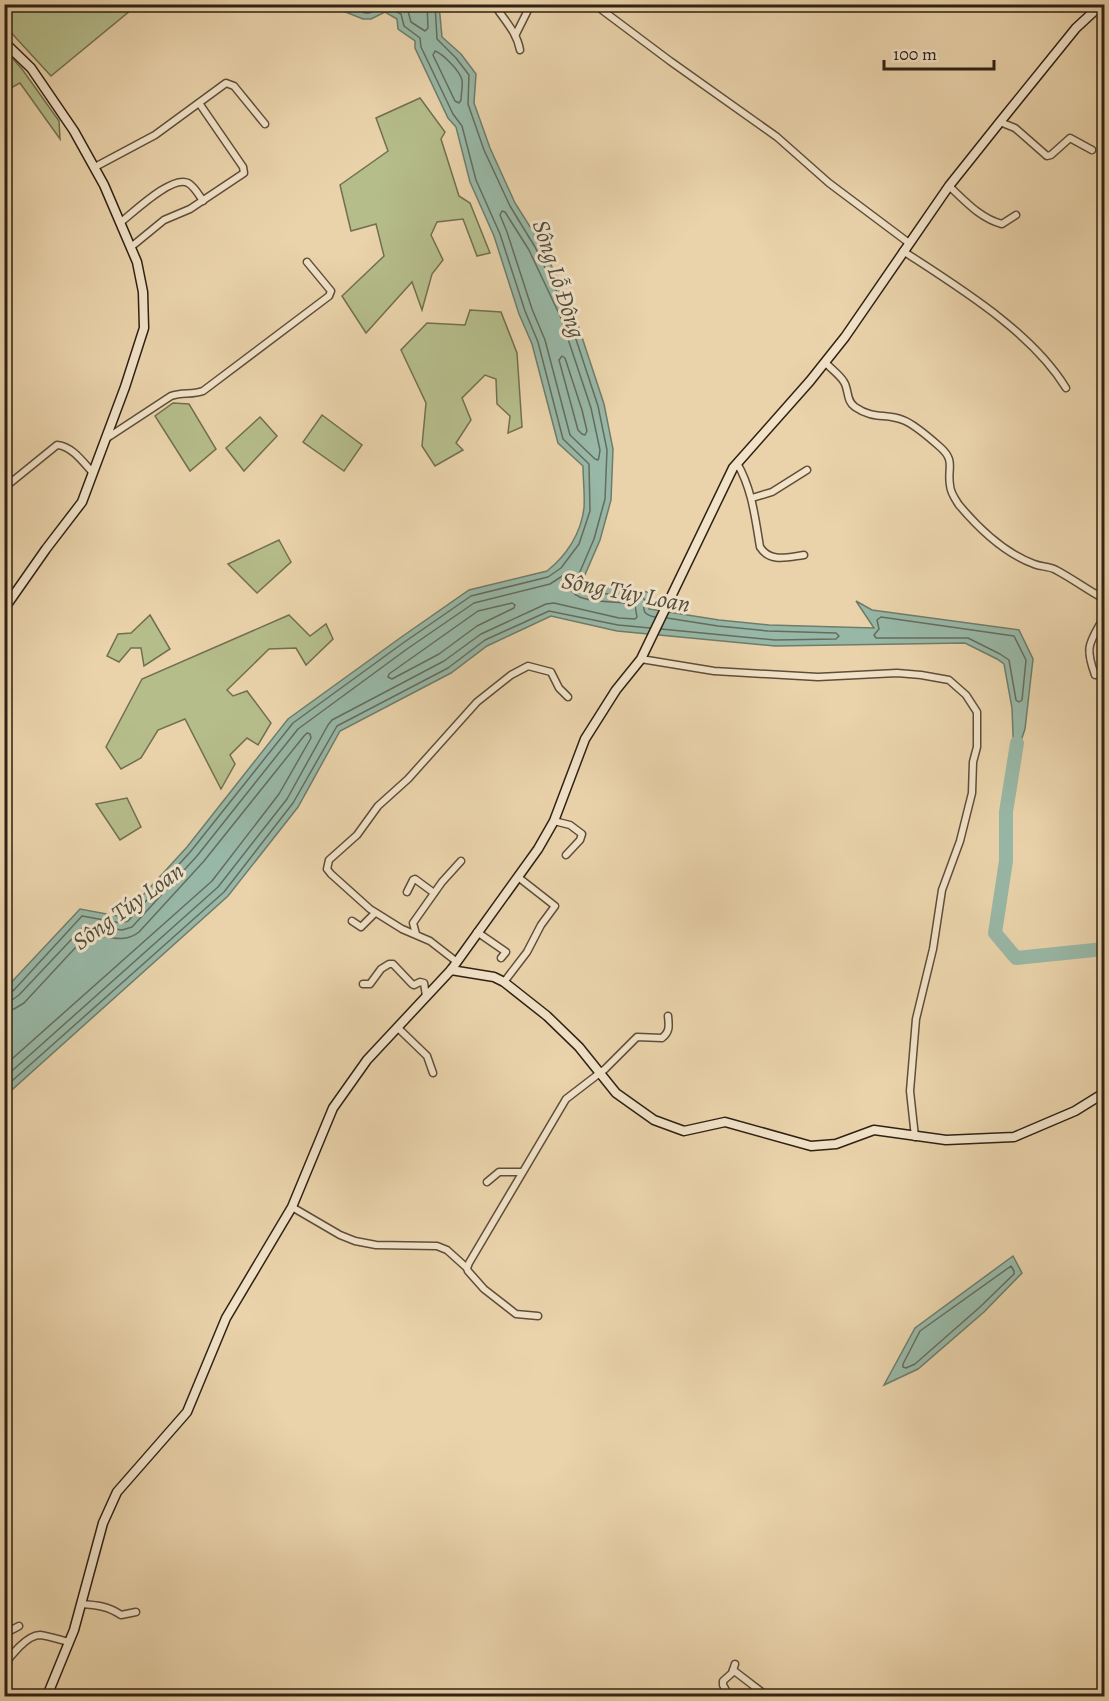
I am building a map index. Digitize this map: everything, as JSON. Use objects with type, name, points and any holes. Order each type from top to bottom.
[{"type":"street","points":[[494,4],[506,24],[516,34],[520,50]]},
{"type":"street","points":[[516,34],[531,4]]},
{"type":"street","points":[[594,4],[777,136],[829,183],[909,243]]},
{"type":"street","points":[[47,1696],[69,1642],[103,1523],[117,1492],[187,1412],[226,1318],[292,1207],[333,1108],[367,1060],[454,966],[538,849],[554,821],[585,739],[616,690],[641,659],[733,468],[845,338],[949,186],[1076,28],[1102,4]]},
{"type":"street","points":[[4,42],[31,68],[74,131],[95,168],[137,262],[143,292],[144,328],[107,438],[82,502],[4,609]]},
{"type":"street","points":[[95,168],[155,135],[220,86],[228,83],[234,86],[265,124]]},
{"type":"street","points":[[131,247],[164,220],[190,209],[244,173],[245,170],[199,104]]},
{"type":"street","points":[[1000,122],[1015,128],[1047,156],[1070,138],[1092,150]]},
{"type":"street","points":[[121,222],[166,186],[177,182],[191,185],[203,201]]},
{"type":"street","points":[[949,186],[991,220],[1002,224],[1016,215]]},
{"type":"street","points":[[903,251],[971,297],[1012,329],[1058,375],[1066,388]]},
{"type":"street","points":[[107,438],[171,396],[197,393],[203,390],[329,296],[331,291],[307,261]]},
{"type":"street","points":[[825,362],[845,384],[849,399],[855,406],[873,416],[901,419],[945,453],[950,460],[949,484],[952,493],[966,513],[990,538],[1026,560],[1056,570],[1099,596],[1104,603]]},
{"type":"street","points":[[4,488],[57,445],[64,445],[93,473]]},
{"type":"street","points":[[737,463],[752,498],[762,551],[776,558],[804,555]]},
{"type":"street","points":[[752,498],[772,492],[807,470]]},
{"type":"street","points":[[1095,675],[1088,647],[1104,617]]},
{"type":"street","points":[[641,659],[714,671],[818,676],[897,673],[921,675],[949,680],[966,695],[977,712],[977,747],[972,794],[960,841],[942,890],[933,950],[916,1019],[909,1091],[915,1137]]},
{"type":"street","points":[[568,696],[559,688],[551,672],[528,666],[511,675],[477,702],[408,779],[378,806],[357,835],[329,860],[327,869],[375,913],[402,929],[437,945],[454,966],[504,982],[547,1016],[579,1047],[616,1093],[654,1120],[684,1131],[725,1122],[811,1146],[836,1144],[874,1130],[946,1140],[1014,1137],[1075,1111],[1104,1093]]},
{"type":"street","points":[[554,821],[570,825],[585,833],[566,855]]},
{"type":"street","points":[[417,934],[413,923],[442,882],[461,861]]},
{"type":"street","points":[[504,982],[527,952],[555,906],[518,877]]},
{"type":"street","points":[[407,892],[411,882],[416,879],[434,893]]},
{"type":"street","points":[[352,921],[362,927],[375,913]]},
{"type":"street","points":[[477,932],[506,952],[501,958]]},
{"type":"street","points":[[363,984],[370,984],[381,969],[393,964],[412,984],[424,983],[426,996]]},
{"type":"street","points":[[467,1268],[566,1099],[605,1069],[637,1037],[662,1038],[665,1036],[669,1028],[668,1016]]},
{"type":"street","points":[[397,1027],[427,1056],[433,1073]]},
{"type":"street","points":[[487,1182],[499,1172],[522,1172]]},
{"type":"street","points":[[292,1207],[355,1241],[376,1245],[438,1246],[447,1250],[467,1268],[484,1289],[516,1314],[538,1316]]},
{"type":"street","points":[[81,1604],[105,1607],[121,1616],[136,1612]]},
{"type":"street","points":[[4,1634],[19,1626]]},
{"type":"street","points":[[4,1666],[13,1652],[36,1636],[42,1635],[69,1642]]},
{"type":"street","points":[[729,1696],[723,1681],[734,1667],[767,1696]]},
{"type":"green space","points":[[4,5],[140,5],[51,76],[5,26]]},
{"type":"green space","points":[[5,50],[22,69],[59,121],[60,139],[20,83],[5,91]]},
{"type":"green space","points":[[420,98],[445,132],[441,139],[459,196],[470,203],[490,253],[477,256],[463,219],[437,222],[431,235],[443,260],[432,274],[422,310],[412,282],[366,333],[342,296],[384,256],[376,224],[351,231],[340,185],[388,151],[376,118]]},
{"type":"green space","points":[[470,310],[501,312],[517,353],[522,427],[508,433],[510,416],[497,404],[496,379],[485,375],[462,398],[471,420],[456,443],[463,450],[435,466],[422,446],[426,403],[401,350],[427,323],[465,325]]},
{"type":"green space","points":[[173,403],[189,404],[216,449],[190,471],[155,416]]},
{"type":"green space","points":[[322,415],[362,445],[344,471],[303,442]]},
{"type":"green space","points":[[260,417],[277,436],[244,471],[226,448]]},
{"type":"green space","points":[[279,540],[291,562],[257,593],[228,564]]},
{"type":"green space","points":[[150,615],[170,649],[144,666],[141,648],[131,648],[119,662],[107,656],[118,634],[131,633]]},
{"type":"green space","points":[[289,615],[310,636],[326,624],[333,639],[306,665],[296,648],[269,649],[227,690],[233,696],[247,691],[271,723],[258,745],[247,738],[230,755],[235,764],[221,789],[185,719],[158,730],[141,758],[121,769],[106,747],[142,679]]},
{"type":"green space","points":[[127,798],[141,827],[120,840],[96,804]]},
{"type":"water","points":[[328,5],[439,5],[442,37],[461,54],[476,74],[474,103],[490,148],[515,203],[541,244],[574,313],[604,404],[613,449],[611,500],[600,540],[581,584],[655,593],[649,609],[719,620],[769,625],[874,628],[856,601],[872,610],[1019,630],[1033,659],[1025,729],[1014,761],[1012,708],[1004,664],[965,643],[775,646],[617,631],[551,616],[487,646],[451,673],[340,731],[298,807],[228,896],[5,1096],[5,989],[80,909],[123,917],[187,847],[288,719],[469,590],[547,571],[572,544],[580,527],[584,508],[583,466],[558,443],[532,344],[519,314],[494,236],[470,182],[456,127],[448,118],[415,48],[415,41],[398,29],[397,19],[385,12],[371,19],[363,19]]},
{"type":"water","points":[[1013,1256],[1022,1273],[984,1312],[918,1369],[884,1385],[915,1328]]},
{"type":"waterway","name":"Sông Túy Loan","points":[[1017,743],[1006,812],[1006,861],[995,933],[1016,958],[1104,949]]},
{"type":"water label","name":"Sông Lỗ Đông","points":[[559,279]]}]
